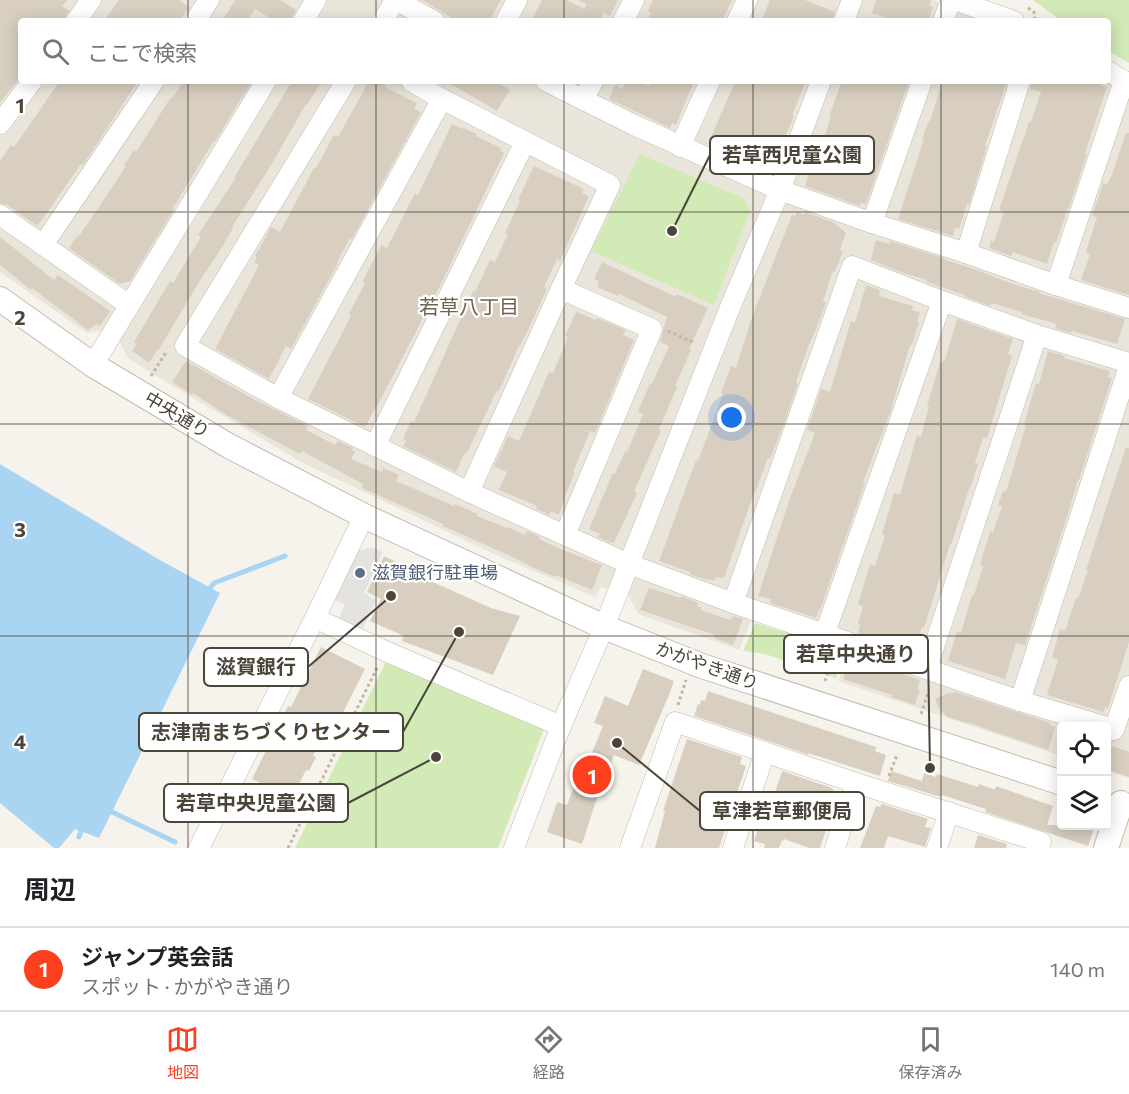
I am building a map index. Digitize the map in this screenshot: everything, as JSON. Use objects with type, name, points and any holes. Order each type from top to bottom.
[{"type":"street","points":[[78,18],[91,0]]},
{"type":"street","points":[[197,18],[209,0]]},
{"type":"street","points":[[384,18],[396,0],[429,18]]},
{"type":"street","points":[[508,18],[517,0]]},
{"type":"street","points":[[625,18],[634,0]]},
{"type":"street","points":[[738,18],[747,0]]},
{"type":"street","points":[[845,18],[852,0]]},
{"type":"street","points":[[944,18],[953,0],[1005,18]]},
{"type":"street","points":[[1056,285],[1120,79]]},
{"type":"street","points":[[0,124],[30,84]]},
{"type":"street","points":[[43,245],[152,84]]},
{"type":"street","points":[[93,365],[264,84]]},
{"type":"street","points":[[344,84],[184,346],[278,398],[469,492],[629,564],[733,603],[1020,701],[1113,730],[1129,686]]},
{"type":"street","points":[[416,84],[610,185],[469,492]]},
{"type":"street","points":[[552,84],[680,147],[780,190],[1129,308]]},
{"type":"street","points":[[583,100],[591,84]]},
{"type":"street","points":[[680,147],[709,84]]},
{"type":"street","points":[[514,848],[731,305],[780,190],[820,84]]},
{"type":"street","points":[[872,223],[921,84]]},
{"type":"street","points":[[966,253],[1019,84]]},
{"type":"street","points":[[278,398],[442,99]]},
{"type":"street","points":[[375,446],[525,142]]},
{"type":"street","points":[[0,215],[129,305]]},
{"type":"street","points":[[733,603],[852,266],[942,301],[1129,364],[1020,701]]},
{"type":"street","points":[[561,289],[652,329],[565,536]]},
{"type":"street","name":"中央通り","points":[[0,299],[93,365],[228,446],[364,516]]},
{"type":"street","points":[[829,635],[942,301]]},
{"type":"street","points":[[931,670],[1036,334]]},
{"type":"street","points":[[199,848],[364,516]]},
{"type":"street","name":"かがやき通り","points":[[364,516],[604,627],[702,666],[1057,781]]},
{"type":"street","points":[[315,618],[385,651],[561,726]]},
{"type":"street","points":[[630,848],[675,722],[1041,842],[1039,848]]},
{"type":"street","points":[[733,848],[765,752]]},
{"type":"street","points":[[835,848],[856,783]]},
{"type":"street","points":[[1106,848],[1119,802]]},
{"type":"street","points":[[938,848],[949,812]]},
{"type":"path","points":[[652,329],[660,328],[701,346]]},
{"type":"path","points":[[150,379],[166,351]]},
{"type":"path","points":[[825,681],[829,635]]},
{"type":"path","points":[[288,848],[385,651]]},
{"type":"path","points":[[921,714],[931,670]]},
{"type":"path","points":[[675,722],[676,710],[688,674]]},
{"type":"shaded area","points":[[0,0],[933,0],[979,18],[18,18],[18,84],[1111,83],[1129,92],[1129,778],[1111,772],[1111,722],[1057,722],[1057,755],[838,681],[851,650],[752,618],[739,650],[638,614],[629,596],[601,587],[595,597],[494,554],[301,462],[128,358],[119,340],[104,330],[87,333],[0,272]]},
{"type":"shaded area","name":"滋賀銀行駐車場","points":[[372,547],[383,552],[364,593],[376,600],[363,629],[339,618],[345,604],[334,600],[357,551]]},
{"type":"green space","points":[[1033,0],[1129,0],[1129,63],[1111,53],[1111,18],[1058,18]]},
{"type":"green space","points":[[640,154],[745,199],[750,211],[714,305],[591,251]]},
{"type":"green space","points":[[755,623],[847,651],[836,678],[765,654],[743,651]]},
{"type":"green space","points":[[387,659],[544,729],[498,848],[295,848]]},
{"type":"water","points":[[0,464],[158,559],[220,593],[99,838],[75,829],[59,848],[54,848],[0,803]]},
{"type":"building","points":[[0,0],[67,0],[62,6],[69,11],[65,18],[18,18],[18,80],[0,103]]},
{"type":"building","points":[[119,0],[179,0],[189,7],[181,18],[106,18]]},
{"type":"building","points":[[235,0],[280,0],[296,10],[292,18],[270,18],[255,9],[249,18],[224,18]]},
{"type":"building","points":[[422,0],[501,0],[491,18],[452,18]]},
{"type":"building","points":[[542,0],[567,0],[584,9],[587,4],[578,0],[618,0],[610,16],[603,13],[603,18],[533,18]]},
{"type":"building","points":[[653,0],[732,0],[723,18],[648,18],[651,13],[648,11]]},
{"type":"building","points":[[770,0],[805,0],[835,12],[833,18],[762,18]]},
{"type":"building","points":[[876,0],[931,0],[929,5],[933,7],[929,18],[888,18],[872,13]]},
{"type":"building","points":[[58,84],[136,84],[83,165],[81,164],[39,224],[36,225],[7,205],[0,203],[0,161],[11,145],[14,147]]},
{"type":"building","points":[[182,84],[250,84],[130,281],[120,284],[69,248],[107,195],[134,150],[136,152]]},
{"type":"building","points":[[290,84],[320,84],[149,363],[132,351],[137,344],[134,342],[170,281],[173,283],[201,237],[198,235]]},
{"type":"building","points":[[367,84],[386,85],[385,87],[417,103],[414,109],[421,112],[291,349],[286,346],[269,379],[215,349],[259,265],[254,263],[257,257],[255,256],[271,227],[280,232],[334,135],[338,137]]},
{"type":"building","points":[[451,84],[500,84],[510,90],[497,111]]},
{"type":"building","points":[[624,84],[649,86],[650,84],[693,84],[676,125],[672,123],[670,128],[609,99],[615,85],[622,89]]},
{"type":"building","points":[[734,84],[805,84],[792,115],[794,116],[772,166],[765,169],[740,159],[742,154],[712,142],[713,140],[710,139]]},
{"type":"building","points":[[841,84],[908,84],[866,204],[861,203],[860,206],[805,186],[810,169],[813,170],[816,162],[831,117],[829,117]]},
{"type":"building","points":[[942,84],[1006,84],[985,146],[987,146],[969,205],[967,204],[959,229],[955,228],[953,236],[898,219]]},
{"type":"building","points":[[1031,84],[1101,84],[1107,87],[1069,208],[1047,264],[1013,252],[1011,256],[989,248],[991,241],[994,242],[1004,212],[999,210],[1041,92],[1030,89]]},
{"type":"building","points":[[452,124],[477,134],[476,136],[501,148],[500,151],[504,153],[444,278],[365,427],[308,399],[351,316],[349,314],[381,245],[387,248],[415,193],[418,195]]},
{"type":"building","points":[[1126,133],[1129,133],[1129,295],[1081,280],[1090,254],[1086,252],[1097,217],[1092,216],[1103,183],[1107,185],[1111,178]]},
{"type":"building","points":[[534,166],[584,189],[582,193],[589,196],[560,261],[557,259],[544,287],[547,289],[499,391],[497,390],[456,472],[403,446],[406,441],[403,439],[411,421],[414,422],[473,291],[475,292],[490,260],[495,262],[508,234],[505,233],[520,201],[518,200]]},
{"type":"building","points":[[796,212],[804,215],[805,212],[833,222],[846,233],[840,250],[843,251],[835,272],[833,271],[823,301],[826,302],[808,347],[784,424],[754,493],[724,578],[716,577],[714,581],[707,580],[659,561],[723,394],[721,393],[731,366],[736,368],[752,317],[792,215],[795,216]]},
{"type":"building","points":[[0,237],[54,280],[58,275],[110,311],[100,326],[97,324],[88,330],[0,265]]},
{"type":"building","points":[[876,240],[889,244],[890,241],[1039,293],[1125,319],[1117,344],[1055,328],[1057,324],[1021,314],[1022,312],[991,303],[990,306],[871,260]]},
{"type":"building","points":[[602,262],[676,297],[677,294],[708,308],[689,349],[691,350],[659,429],[661,430],[634,492],[637,493],[614,543],[598,537],[600,534],[589,529],[613,473],[615,474],[625,451],[627,452],[643,414],[638,412],[669,346],[660,342],[667,317],[619,294],[618,296],[597,287],[599,281],[594,279]]},
{"type":"building","points":[[866,285],[880,290],[879,296],[913,306],[912,310],[920,312],[917,321],[919,322],[890,413],[863,482],[865,483],[816,618],[770,603],[771,599],[758,596],[790,498],[815,433],[807,430],[821,389],[830,392],[851,321],[855,323]]},
{"type":"building","points":[[576,312],[626,330],[623,335],[634,340],[595,433],[590,431],[559,515],[551,511],[549,515],[536,509],[537,506],[499,490],[507,472],[494,466],[508,436],[519,441],[549,372],[553,373],[568,337],[565,336]]},
{"type":"building","points":[[957,319],[1013,339],[1008,354],[1012,356],[987,438],[983,437],[971,487],[950,544],[924,628],[922,627],[917,643],[913,643],[906,649],[858,633],[863,606],[858,604],[870,564],[875,566],[885,535],[882,534],[894,493],[900,495],[917,435],[921,437],[940,362],[945,360]]},
{"type":"building","points":[[1048,351],[1110,371],[1108,377],[1112,378],[1025,646],[1016,643],[1005,679],[948,661],[957,632],[961,633],[972,595],[974,595],[990,531],[993,532],[1002,506],[998,505],[1003,491],[1006,492],[1036,383],[1039,384]]},
{"type":"building","points":[[186,361],[257,401],[308,426],[306,430],[335,445],[338,441],[353,448],[355,452],[351,459],[382,472],[383,468],[399,475],[396,481],[525,535],[527,531],[560,549],[602,565],[592,590],[532,567],[362,488],[363,484],[302,451],[300,454],[228,416],[172,382]]},
{"type":"building","points":[[1126,447],[1129,448],[1129,642],[1108,708],[1105,707],[1103,712],[1047,695],[1058,660],[1052,658],[1060,629],[1065,631],[1076,598],[1078,599]]},
{"type":"building","points":[[384,556],[418,572],[417,575],[491,608],[520,616],[493,675],[402,641],[404,636],[370,621],[381,599],[367,592]]},
{"type":"building","points":[[649,588],[681,598],[681,596],[698,603],[697,606],[702,608],[701,610],[730,620],[734,616],[743,619],[733,645],[714,638],[715,635],[640,610]]},
{"type":"building","points":[[321,647],[365,669],[334,730],[328,726],[313,756],[316,757],[309,771],[306,770],[292,798],[252,779],[288,706],[291,707]]},
{"type":"building","points":[[851,656],[920,680],[917,690],[920,690],[915,705],[843,679]]},
{"type":"building","points":[[643,669],[674,681],[639,765],[614,755],[582,844],[547,832],[557,802],[567,805],[587,754],[591,755],[603,726],[594,723],[605,696],[628,706]]},
{"type":"building","points":[[708,691],[876,747],[875,751],[886,755],[880,776],[808,753],[809,755],[694,716],[698,704],[700,705],[701,700],[705,701]]},
{"type":"building","points":[[956,692],[1051,723],[1050,725],[1055,727],[1048,750],[948,717],[940,710],[935,699]]},
{"type":"building","points":[[687,739],[742,757],[740,764],[746,766],[719,848],[655,848],[665,811],[663,811]]},
{"type":"building","points":[[1112,746],[1129,752],[1129,777],[1111,770]]},
{"type":"building","points":[[782,771],[832,788],[838,796],[829,828],[827,827],[820,848],[809,848],[784,839],[779,848],[764,848],[765,844],[754,841],[767,800],[772,802]]},
{"type":"building","points":[[891,771],[922,781],[924,773],[936,777],[937,774],[978,787],[979,784],[995,789],[996,786],[1053,806],[1047,825],[1057,825],[1057,830],[1093,830],[1088,846],[985,812],[986,809],[888,781]]},
{"type":"building","points":[[882,804],[928,819],[925,827],[931,828],[925,847],[888,836],[884,848],[860,848],[876,806],[880,807]]},
{"type":"building","points":[[978,835],[1007,844],[1006,848],[974,848]]},
{"type":"waterway","points":[[210,588],[214,583],[285,556]]},
{"type":"waterway","points":[[112,812],[175,842]]},
{"type":"waterway","points":[[79,837],[81,831]]},
{"type":"place","name":"若草西児童公園","points":[[672,231]]},
{"type":"place","name":"滋賀銀行駐車場","points":[[360,573]]},
{"type":"place","name":"滋賀銀行","points":[[391,596]]},
{"type":"place","name":"志津南まちづくりセンター","points":[[459,632]]},
{"type":"place","name":"草津若草郵便局","points":[[617,743]]},
{"type":"place","name":"若草中央児童公園","points":[[436,757]]},
{"type":"place","name":"若草中央通り","points":[[930,768]]},
{"type":"place","name":"ジャンプ英会話","points":[[592,775]]},
{"type":"district","name":"若草八丁目","points":[[469,307]]}]
